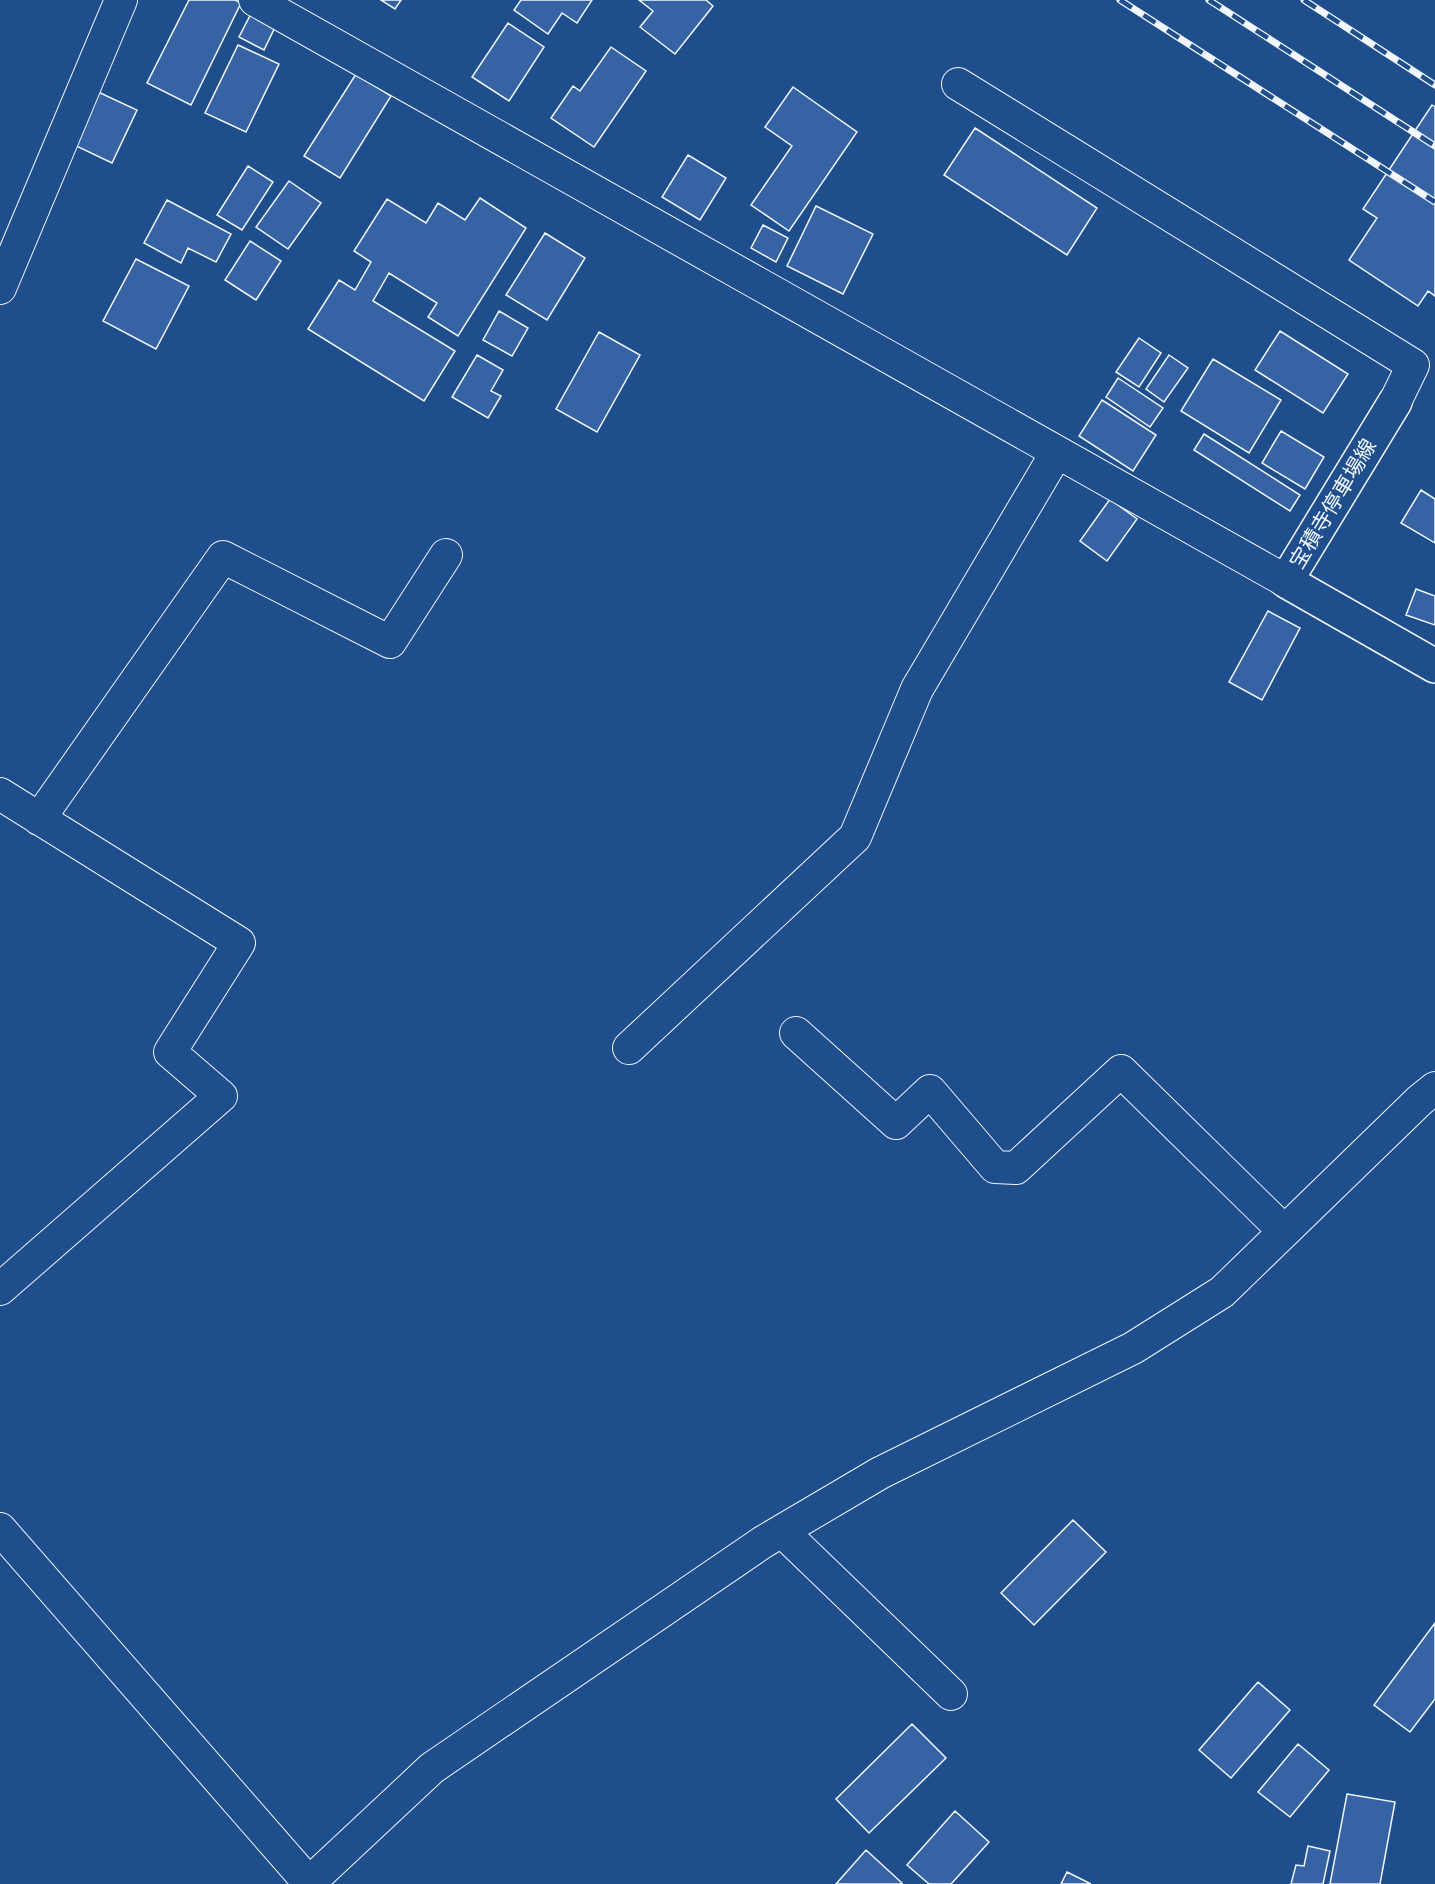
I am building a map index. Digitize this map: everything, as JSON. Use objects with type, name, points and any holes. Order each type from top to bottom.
[{"type":"main road","name":"宝積寺停車場線","points":[[1395,402],[1286,581],[1435,666]]},
{"type":"street","points":[[0,288],[121,0]]},
{"type":"street","points":[[255,0],[1286,581]]},
{"type":"street","points":[[958,84],[1413,365],[1395,402]]},
{"type":"street","points":[[629,1048],[855,837],[917,689],[1057,452]]},
{"type":"street","points":[[39,819],[223,557],[390,642],[446,555]]},
{"type":"street","points":[[0,795],[239,943],[170,1052],[221,1096],[0,1289]]},
{"type":"street","points":[[796,1033],[896,1123],[930,1091],[995,1167],[1016,1168],[1121,1071],[1284,1231]]},
{"type":"street","points":[[0,1529],[309,1884],[432,1768],[763,1542],[880,1473],[1133,1348],[1222,1292],[1435,1088]]},
{"type":"street","points":[[782,1531],[951,1694]]},
{"type":"building","points":[[189,0],[235,0],[241,3],[191,105],[147,83]]},
{"type":"building","points":[[381,0],[401,0],[395,9]]},
{"type":"building","points":[[521,0],[592,0],[577,23],[562,13],[548,34],[514,10]]},
{"type":"building","points":[[639,0],[706,0],[713,6],[675,54],[640,27],[653,11]]},
{"type":"building","points":[[254,8],[278,21],[264,50],[239,37]]},
{"type":"building","points":[[508,23],[544,47],[509,101],[472,77]]},
{"type":"building","points":[[238,45],[279,64],[246,132],[205,113]]},
{"type":"building","points":[[611,47],[646,71],[594,147],[551,118],[573,86],[580,91]]},
{"type":"building","points":[[356,74],[391,96],[340,178],[304,156]]},
{"type":"building","points":[[793,87],[857,132],[789,231],[751,205],[792,146],[765,127]]},
{"type":"building","points":[[96,91],[137,110],[112,163],[72,144]]},
{"type":"building","points":[[1432,105],[1435,107],[1435,296],[1428,291],[1418,306],[1349,260],[1377,218],[1363,209]]},
{"type":"building","points":[[975,128],[1097,208],[1067,255],[944,175]]},
{"type":"building","points":[[688,155],[726,178],[700,220],[662,197]]},
{"type":"building","points":[[248,166],[273,182],[242,230],[217,215]]},
{"type":"building","points":[[289,181],[321,203],[288,249],[256,227]]},
{"type":"building","points":[[480,198],[526,228],[458,336],[428,317],[437,303],[389,273],[373,301],[455,351],[424,401],[308,329],[339,280],[355,290],[371,262],[354,251],[387,199],[426,223],[438,203],[465,220]]},
{"type":"building","points":[[167,200],[231,234],[216,262],[188,248],[181,263],[144,243]]},
{"type":"building","points":[[816,206],[873,234],[843,294],[787,266]]},
{"type":"building","points":[[763,225],[788,238],[776,262],[751,248]]},
{"type":"building","points":[[545,233],[585,258],[547,320],[506,295]]},
{"type":"building","points":[[250,241],[281,261],[256,300],[225,280]]},
{"type":"building","points":[[136,259],[189,286],[156,349],[103,321]]},
{"type":"building","points":[[499,311],[528,328],[512,356],[483,340]]},
{"type":"building","points":[[1280,331],[1348,374],[1323,413],[1255,370]]},
{"type":"building","points":[[599,332],[640,355],[597,432],[556,409]]},
{"type":"building","points":[[1139,338],[1161,353],[1139,387],[1116,372]]},
{"type":"building","points":[[477,355],[503,370],[491,391],[501,396],[488,418],[452,397]]},
{"type":"building","points":[[1169,355],[1188,368],[1164,402],[1146,389]]},
{"type":"building","points":[[1213,359],[1281,400],[1249,453],[1181,411]]},
{"type":"building","points":[[1118,378],[1163,408],[1150,427],[1106,397]]},
{"type":"building","points":[[1102,400],[1156,435],[1133,471],[1079,436]]},
{"type":"building","points":[[1281,431],[1324,457],[1305,489],[1262,463]]},
{"type":"building","points":[[1204,434],[1300,495],[1290,511],[1194,450]]},
{"type":"building","points":[[1421,490],[1435,499],[1435,543],[1401,523]]},
{"type":"building","points":[[1110,499],[1137,519],[1107,561],[1080,541]]},
{"type":"building","points":[[1416,589],[1435,596],[1435,625],[1406,615]]},
{"type":"building","points":[[1268,611],[1300,628],[1262,700],[1229,682]]},
{"type":"building","points":[[1073,1520],[1106,1552],[1034,1625],[1001,1593]]},
{"type":"building","points":[[1435,1623],[1435,1699],[1410,1732],[1374,1705]]},
{"type":"building","points":[[1258,1682],[1290,1710],[1231,1778],[1199,1750]]},
{"type":"building","points":[[912,1724],[946,1758],[869,1833],[836,1799]]},
{"type":"building","points":[[1298,1744],[1329,1770],[1290,1817],[1258,1792]]},
{"type":"building","points":[[1347,1794],[1395,1802],[1380,1884],[1330,1884]]},
{"type":"building","points":[[955,1811],[989,1842],[951,1884],[929,1884],[907,1865]]},
{"type":"building","points":[[1308,1846],[1330,1851],[1323,1884],[1291,1884],[1296,1865],[1304,1866]]},
{"type":"building","points":[[866,1850],[902,1883],[902,1884],[836,1884]]},
{"type":"building","points":[[1067,1872],[1091,1884],[1061,1884]]},
{"type":"railway","points":[[1120,0],[1435,202]]},
{"type":"railway","points":[[1209,0],[1435,146]]},
{"type":"railway","points":[[1304,0],[1435,85]]}]
